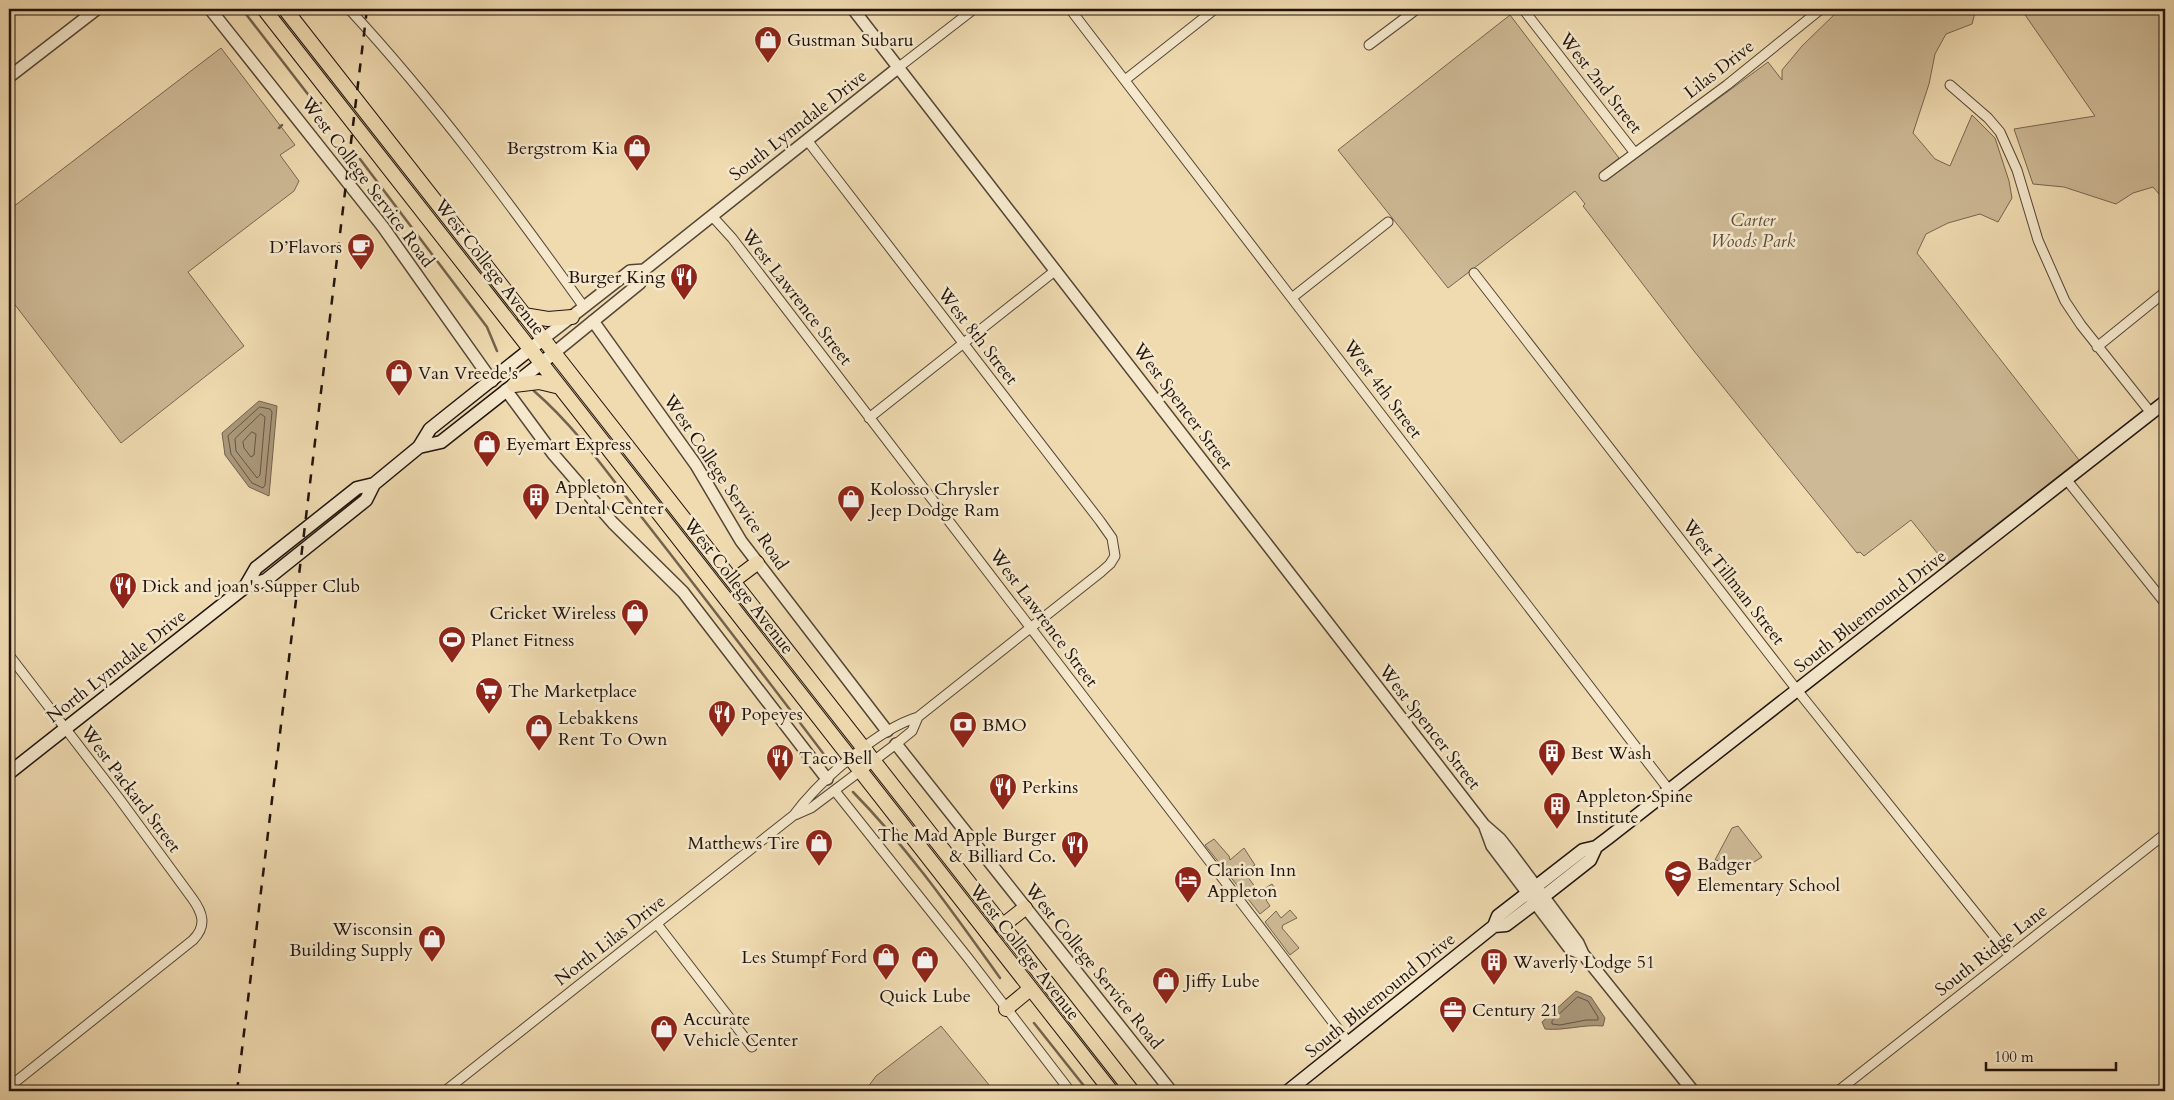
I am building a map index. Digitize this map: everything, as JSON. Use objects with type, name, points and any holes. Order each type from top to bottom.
[{"type":"main road","name":"West College Avenue","points":[[264,9],[1111,1091]]},
{"type":"main road","name":"West College Avenue","points":[[285,9],[1132,1091]]},
{"type":"main road","points":[[524,315],[548,319],[572,317]]},
{"type":"main road","name":"North Lynndale Drive","points":[[9,773],[245,587],[256,568],[304,529],[356,488],[374,484],[419,447],[430,429],[543,339]]},
{"type":"main road","name":"North Lynndale Drive","points":[[419,447],[440,442],[554,353]]},
{"type":"main road","points":[[510,388],[539,382],[560,387]]},
{"type":"main road","name":"South Bluemound Drive","points":[[1288,1091],[1494,926],[1506,925],[1583,850],[1596,847],[2165,402]]},
{"type":"main road","points":[[733,581],[757,563]]},
{"type":"main road","points":[[1002,926],[1025,908]]},
{"type":"main road","points":[[1006,1008],[1030,989]]},
{"type":"street","points":[[9,77],[96,9]]},
{"type":"street","name":"West College Service Road","points":[[210,9],[383,227],[492,381]]},
{"type":"street","points":[[349,9],[381,43],[441,115],[495,184],[584,307]]},
{"type":"street","name":"West Spencer Street","points":[[853,9],[1484,826],[1500,839],[1570,949],[1583,954],[1693,1091]]},
{"type":"street","name":"South Lynndale Drive","points":[[543,339],[630,271],[644,270],[974,9]]},
{"type":"street","name":"West 4th Street","points":[[1070,9],[1670,790]]},
{"type":"street","points":[[1125,80],[1215,9]]},
{"type":"street","points":[[1369,45],[1417,9]]},
{"type":"street","name":"West 2nd Street","points":[[1523,9],[1634,152]]},
{"type":"street","name":"Lilas Drive","points":[[1604,176],[1727,85],[1821,9]]},
{"type":"street","points":[[1950,85],[1988,118],[2000,132],[2017,170],[2035,232],[2056,282],[2072,312],[2097,347],[2151,413]]},
{"type":"street","name":"West 8th Street","points":[[807,140],[1112,538],[1115,556],[1106,568],[1030,627]]},
{"type":"street","name":"West Lawrence Street","points":[[712,216],[732,238],[1348,1042]]},
{"type":"street","points":[[1292,297],[1388,222]]},
{"type":"street","name":"South Lynndale Drive","points":[[554,353],[640,283],[644,270]]},
{"type":"street","points":[[870,418],[1056,270]]},
{"type":"street","name":"West Tillman Street","points":[[1474,273],[1797,690],[2010,956]]},
{"type":"street","points":[[2097,347],[2165,292]]},
{"type":"street","name":"West College Service Road","points":[[593,321],[689,456],[731,526],[757,563],[887,731]]},
{"type":"street","points":[[510,388],[554,454],[613,523],[683,592],[827,779]]},
{"type":"street","points":[[2066,479],[2165,603]]},
{"type":"street","points":[[918,717],[1030,627]]},
{"type":"street","name":"West Packard Street","points":[[9,655],[196,904],[203,922],[202,930],[194,940],[9,1087]]},
{"type":"street","name":"North Lilas Drive","points":[[794,815],[812,808],[896,744],[912,731],[918,717]]},
{"type":"street","name":"North Lilas Drive","points":[[445,1091],[794,815],[805,800],[850,758],[887,731],[904,721],[918,717]]},
{"type":"street","name":"West College Service Road","points":[[896,744],[1171,1091]]},
{"type":"street","points":[[835,790],[1070,1091]]},
{"type":"street","name":"South Ridge Lane","points":[[1838,1091],[2165,834]]},
{"type":"street","points":[[657,924],[752,1047]]},
{"type":"green space","name":"Carter Woods Park","points":[[1840,9],[1976,9],[1972,24],[1946,34],[1935,54],[1929,84],[1913,133],[1935,159],[1950,166],[1972,115],[1995,138],[2009,181],[2012,198],[1998,222],[1980,214],[1948,223],[1926,234],[1917,253],[2079,460],[1946,564],[1911,520],[1864,556],[1860,552],[1857,553],[1694,351],[1583,206],[1585,204],[1575,191],[1448,288],[1338,150],[1510,15],[1619,158],[1600,173],[1606,181],[1768,62],[1782,80],[1782,70],[1802,46]]},
{"type":"green space","points":[[2021,9],[2165,9],[2165,201],[2153,187],[2133,193],[2116,204],[2064,187],[2033,184],[2014,129],[2095,116]]},
{"type":"green space","points":[[221,48],[295,145],[280,155],[299,181],[294,191],[188,272],[244,346],[121,443],[9,297],[9,210]]},
{"type":"green space","points":[[1738,826],[1762,857],[1740,871],[1734,864],[1715,860],[1732,828]]},
{"type":"green space","points":[[1214,839],[1229,856],[1230,860],[1244,848],[1255,865],[1244,872],[1259,892],[1272,884],[1277,891],[1266,900],[1270,906],[1260,914],[1205,845]]},
{"type":"green space","points":[[1290,910],[1297,918],[1283,925],[1282,928],[1299,948],[1290,955],[1265,922],[1276,911],[1281,918]]},
{"type":"green space","points":[[941,1026],[994,1091],[865,1091],[876,1076]]},
{"type":"water","points":[[259,401],[277,406],[269,496],[249,487],[225,455],[222,433]]},
{"type":"water","points":[[1576,991],[1591,997],[1605,1018],[1603,1026],[1545,1029],[1542,1022]]},
{"type":"waterway","points":[[242,9],[317,106]]},
{"type":"waterway","points":[[308,114],[321,103]]},
{"type":"waterway","points":[[279,128],[282,125]]},
{"type":"waterway","points":[[360,159],[487,327],[497,351]]},
{"type":"waterway","points":[[534,391],[565,421],[594,454],[829,761]]},
{"type":"waterway","points":[[853,792],[912,859],[1000,978]]},
{"type":"waterway","points":[[1034,1023],[1088,1091]]},
{"type":"railway","points":[[237,1091],[367,9]]},
{"type":"place","name":"Gustman Subaru","points":[[768,64]]},
{"type":"place","name":"Bergstrom Kia","points":[[637,172]]},
{"type":"place","name":"D’Flavors","points":[[361,271]]},
{"type":"place","name":"Burger King","points":[[684,301]]},
{"type":"place","name":"Van Vreede's","points":[[399,397]]},
{"type":"place","name":"Eyemart Express","points":[[487,468]]},
{"type":"place","name":"Appleton Dental Center","points":[[536,521]]},
{"type":"place","name":"Kolosso Chrysler Jeep Dodge Ram","points":[[851,523]]},
{"type":"place","name":"Dick and joan's Supper Club","points":[[123,610]]},
{"type":"place","name":"Cricket Wireless","points":[[635,637]]},
{"type":"place","name":"Planet Fitness","points":[[452,664]]},
{"type":"place","name":"The Marketplace","points":[[489,715]]},
{"type":"place","name":"Popeyes","points":[[722,738]]},
{"type":"place","name":"BMO","points":[[963,749]]},
{"type":"place","name":"Lebakkens Rent To Own","points":[[539,752]]},
{"type":"place","name":"Best Wash","points":[[1552,777]]},
{"type":"place","name":"Taco Bell","points":[[780,782]]},
{"type":"place","name":"Perkins","points":[[1003,811]]},
{"type":"place","name":"Appleton Spine Institute","points":[[1557,830]]},
{"type":"place","name":"Matthews Tire","points":[[819,867]]},
{"type":"place","name":"The Mad Apple Burger & Billiard Co.","points":[[1075,869]]},
{"type":"place","name":"Badger Elementary School","points":[[1678,898]]},
{"type":"place","name":"Clarion Inn Appleton","points":[[1188,904]]},
{"type":"place","name":"Wisconsin Building Supply","points":[[432,963]]},
{"type":"place","name":"Les Stumpf Ford","points":[[886,981]]},
{"type":"place","name":"Quick Lube","points":[[925,984]]},
{"type":"place","name":"Waverly Lodge 51","points":[[1494,986]]},
{"type":"place","name":"Jiffy Lube","points":[[1166,1005]]},
{"type":"place","name":"Century 21","points":[[1453,1034]]},
{"type":"place","name":"Accurate Vehicle Center","points":[[664,1053]]}]
